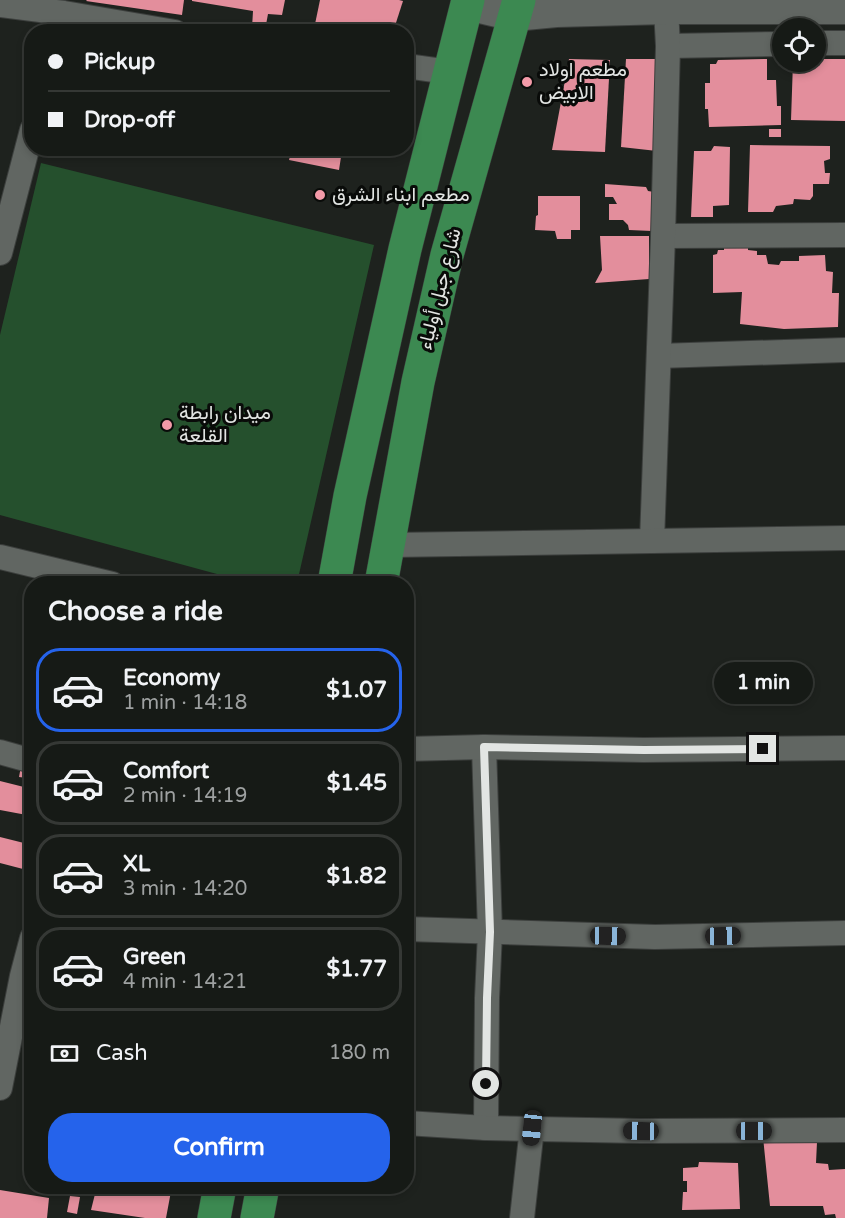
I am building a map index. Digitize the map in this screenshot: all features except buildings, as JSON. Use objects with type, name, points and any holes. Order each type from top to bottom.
[{"type":"main road","name":"شارع جبل أولياء","points":[[335,576],[350,496],[403,260],[467,2]]},
{"type":"main road","name":"شارع جبل أولياء","points":[[383,576],[418,382],[447,255],[517,8]]},
{"type":"main road","points":[[214,1218],[218,1194]]},
{"type":"main road","points":[[257,1218],[262,1194]]},
{"type":"street","points":[[467,2],[517,8],[558,6],[666,9],[845,9]]},
{"type":"street","points":[[0,5],[122,24]]},
{"type":"street","points":[[652,541],[668,46],[666,9]]},
{"type":"street","points":[[826,43],[845,43]]},
{"type":"street","points":[[668,46],[772,44]]},
{"type":"street","points":[[414,67],[449,72]]},
{"type":"street","points":[[0,253],[25,156]]},
{"type":"street","points":[[663,236],[845,235]]},
{"type":"street","points":[[659,356],[845,350]]},
{"type":"street","points":[[389,545],[845,538]]},
{"type":"street","points":[[0,557],[79,576]]},
{"type":"street","points":[[484,747],[490,932],[486,1128]]},
{"type":"street","points":[[414,749],[845,748]]},
{"type":"street","points":[[0,752],[24,758]]},
{"type":"street","points":[[414,929],[654,937],[845,933]]},
{"type":"street","points":[[0,1088],[18,975],[24,959]]},
{"type":"street","points":[[414,1124],[486,1128],[641,1131],[845,1130]]},
{"type":"street","points":[[522,1218],[532,1128]]},
{"type":"green space","name":"ميدان رابطة القلعة","points":[[41,163],[374,245],[299,576],[224,576],[0,515],[0,335]]},
{"type":"place","name":"مطعم اولاد الابيض","points":[[527,82]]},
{"type":"place","name":"مطعم ابناء الشرق","points":[[320,195]]},
{"type":"place","name":"ميدان رابطة القلعة","points":[[167,425]]},
{"type":"route","points":[[486,1084],[490,932],[484,747],[644,750],[763,749]]}]
